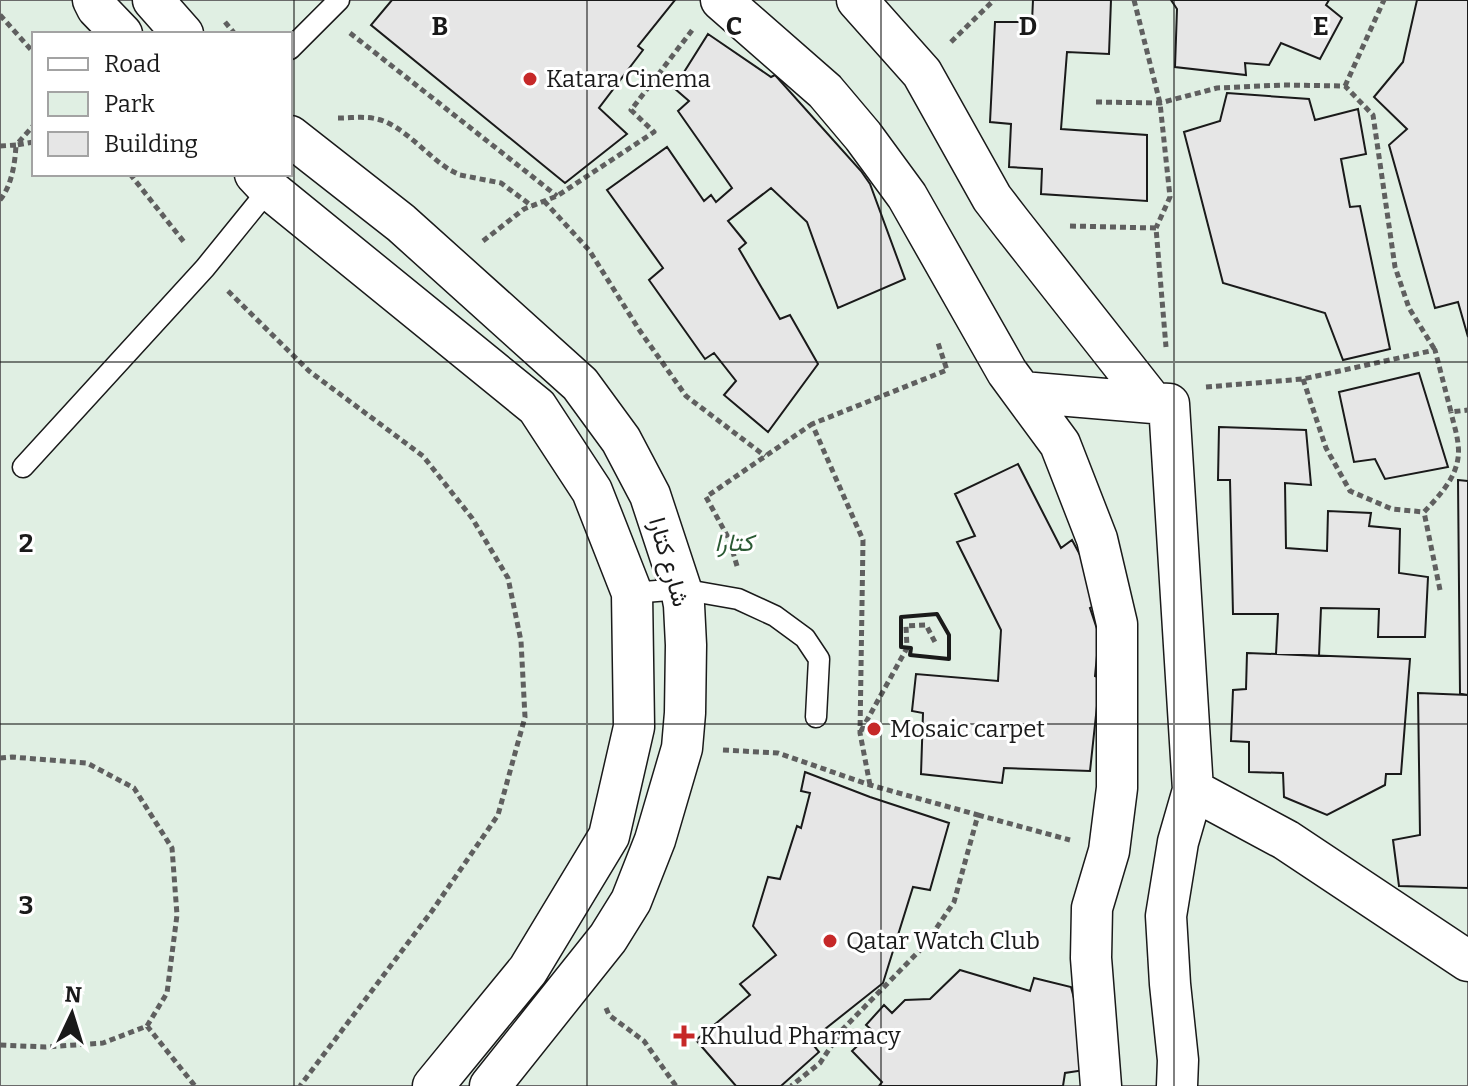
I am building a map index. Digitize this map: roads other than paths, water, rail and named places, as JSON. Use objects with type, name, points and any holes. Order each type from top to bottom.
[{"type":"street","points":[[93,0],[120,32]]},
{"type":"street","points":[[153,0],[181,32]]},
{"type":"street","points":[[857,0],[922,73],[992,198],[1153,403]]},
{"type":"street","points":[[709,12],[825,91],[863,136],[907,196],[1007,372],[1060,444],[1097,539],[1117,624],[1117,788],[1109,851],[1092,908],[1091,958],[1101,1086]]},
{"type":"street","name":"شارع كتارا","points":[[292,138],[401,223],[580,384],[621,440],[650,495],[681,589],[686,645],[682,748],[655,840],[631,901],[608,938],[490,1086]]},
{"type":"street","name":"شارع كتارا","points":[[262,181],[537,407],[592,491],[632,593],[634,727],[609,836],[528,970],[433,1086]]},
{"type":"street","points":[[1022,392],[1169,404],[1193,790],[1178,842],[1166,916],[1178,1060],[1177,1086]]},
{"type":"street","points":[[1193,790],[1286,840],[1468,961]]},
{"type":"lane","points":[[292,47],[339,0]]},
{"type":"lane","points":[[23,467],[205,268],[262,181]]},
{"type":"lane","points":[[632,593],[681,589],[738,599],[775,616],[805,638],[819,659],[816,717]]},
{"type":"place","name":"Katara Cinema","points":[[530,79]]},
{"type":"place","name":"Mosaic carpet","points":[[874,729]]},
{"type":"place","name":"Qatar Watch Club","points":[[830,941]]},
{"type":"place","name":"Khulud Pharmacy","points":[[684,1036]]},
{"type":"park label","name":"كتارا","points":[[734,543]]}]
